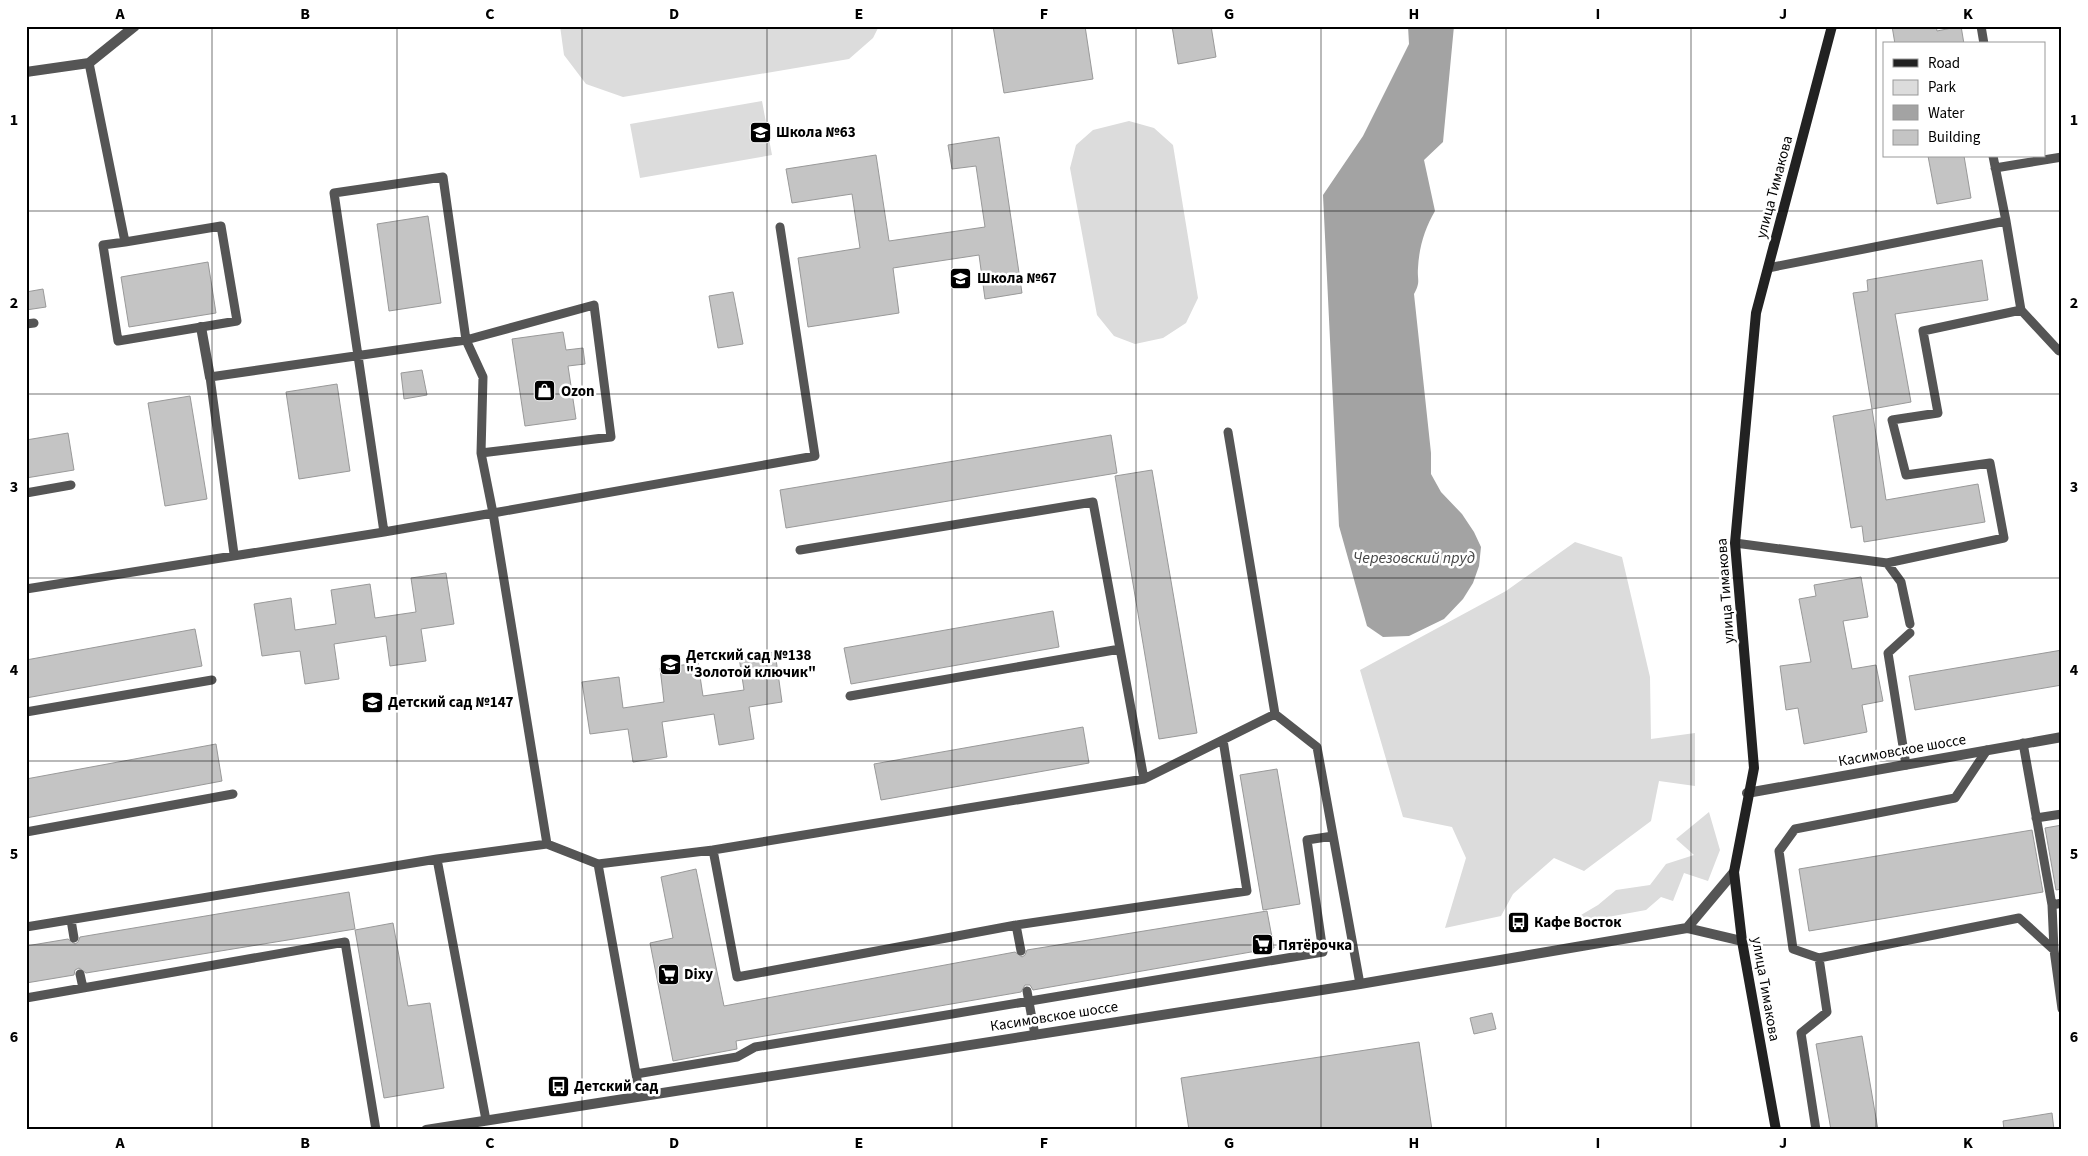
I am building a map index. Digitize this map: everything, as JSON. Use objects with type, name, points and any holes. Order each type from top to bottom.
[{"type":"street","points":[[26,72],[89,63],[135,26]]},
{"type":"street","name":"улица Тимакова","points":[[1776,1130],[1742,941],[1734,872],[1747,793],[1754,768],[1735,543],[1756,313],[1832,26]]},
{"type":"street","points":[[201,327],[210,377]]},
{"type":"street","name":"Касимовское шоссе","points":[[1747,793],[2062,737]]},
{"type":"street","points":[[1686,928],[1734,872]]},
{"type":"street","name":"Касимовское шоссе","points":[[426,1130],[1360,984],[1686,928],[1742,941]]},
{"type":"lane","points":[[1981,26],[1984,42]]},
{"type":"lane","points":[[89,63],[125,242]]},
{"type":"lane","points":[[1995,168],[2062,157]]},
{"type":"lane","points":[[1993,158],[2021,310],[2059,351],[2062,351]]},
{"type":"lane","points":[[384,532],[334,193],[443,177],[466,340],[483,377],[481,453],[493,513],[547,844]]},
{"type":"lane","points":[[1768,268],[2006,221]]},
{"type":"lane","points":[[221,226],[237,321],[118,341],[103,245],[125,242],[221,226]]},
{"type":"lane","points":[[26,589],[234,554],[384,532],[815,456],[780,227]]},
{"type":"lane","points":[[234,554],[210,377],[466,340],[594,305],[611,437],[481,453]]},
{"type":"lane","points":[[1735,543],[1887,563],[2004,538],[1990,463],[1906,475],[1892,420],[1938,413],[1923,331],[2021,310]]},
{"type":"lane","points":[[1228,432],[1275,714],[1318,747],[1360,984]]},
{"type":"lane","points":[[26,493],[71,485]]},
{"type":"lane","points":[[800,550],[1093,502],[1144,779]]},
{"type":"lane","points":[[1887,563],[1901,582],[1910,628],[1888,653],[1906,765]]},
{"type":"lane","points":[[850,696],[1120,649]]},
{"type":"lane","points":[[26,712],[212,680]]},
{"type":"lane","points":[[26,928],[437,859],[547,844],[598,864],[714,850],[1144,779],[1275,714]]},
{"type":"lane","points":[[714,850],[737,977],[1016,925],[1246,890],[1222,740]]},
{"type":"lane","points":[[2023,744],[2052,905],[2054,950],[2062,1009]]},
{"type":"lane","points":[[1987,750],[1955,798],[1795,829],[1779,851],[1793,950],[1819,958],[2019,918],[2054,950]]},
{"type":"lane","points":[[26,832],[233,794]]},
{"type":"lane","points":[[2036,818],[2062,814]]},
{"type":"lane","points":[[636,1074],[737,1057],[755,1047],[1323,952],[1307,840],[1333,836]]},
{"type":"lane","points":[[437,859],[486,1120]]},
{"type":"lane","points":[[598,864],[640,1096]]},
{"type":"lane","points":[[2052,905],[2062,903]]},
{"type":"lane","points":[[71,920],[74,938]]},
{"type":"lane","points":[[1016,925],[1021,951]]},
{"type":"lane","points":[[26,998],[345,942],[376,1130]]},
{"type":"lane","points":[[1816,1130],[1801,1033],[1827,1012],[1819,958]]},
{"type":"lane","points":[[80,974],[83,988]]},
{"type":"lane","points":[[1027,990],[1035,1034]]},
{"type":"green space","points":[[560,26],[879,26],[873,38],[849,59],[623,97],[586,84],[564,55]]},
{"type":"green space","points":[[762,101],[772,155],[640,178],[630,124]]},
{"type":"green space","points":[[1129,121],[1154,128],[1173,145],[1198,298],[1186,323],[1163,338],[1135,344],[1114,336],[1097,315],[1070,168],[1076,145],[1093,130]]},
{"type":"green space","points":[[1575,542],[1622,557],[1650,677],[1651,739],[1695,733],[1695,786],[1659,781],[1651,821],[1584,871],[1554,858],[1513,894],[1501,916],[1445,928],[1466,858],[1452,827],[1403,817],[1360,670],[1506,591]]},
{"type":"green space","points":[[1709,812],[1720,850],[1708,881],[1684,873],[1673,901],[1661,897],[1646,910],[1564,925],[1598,905],[1616,890],[1650,885],[1666,864],[1694,855],[1676,839]]},
{"type":"water","name":"Черезовский пруд","points":[[1408,26],[1454,26],[1443,142],[1424,160],[1435,211],[1425,231],[1421,245],[1418,283],[1414,294],[1431,453],[1431,474],[1441,492],[1462,514],[1481,547],[1479,566],[1473,583],[1463,599],[1444,619],[1409,636],[1383,637],[1367,626],[1339,526],[1323,195],[1363,136],[1409,44]]},
{"type":"building","points":[[993,26],[1085,26],[1093,79],[1004,93]]},
{"type":"building","points":[[1172,26],[1211,26],[1216,57],[1178,64]]},
{"type":"building","points":[[1892,26],[1936,26],[1937,31],[1961,26],[1964,42],[1895,42]]},
{"type":"building","points":[[999,137],[1022,293],[985,299],[979,255],[893,268],[899,313],[808,327],[798,258],[860,248],[852,194],[792,203],[786,169],[876,155],[889,241],[985,227],[976,166],[952,169],[948,145]]},
{"type":"building","points":[[1928,158],[1964,158],[1971,198],[1937,204]]},
{"type":"building","points":[[428,216],[441,303],[389,311],[377,224]]},
{"type":"building","points":[[1982,260],[1988,300],[1895,314],[1911,402],[1872,409],[1853,293],[1868,291],[1867,280]]},
{"type":"building","points":[[208,262],[216,313],[129,327],[121,277]]},
{"type":"building","points":[[43,289],[46,307],[26,310],[26,292]]},
{"type":"building","points":[[733,292],[743,344],[718,348],[709,296]]},
{"type":"building","points":[[563,332],[566,350],[583,348],[585,364],[568,366],[576,419],[525,426],[512,339]]},
{"type":"building","points":[[422,370],[427,395],[404,399],[401,373]]},
{"type":"building","points":[[337,384],[350,471],[299,479],[286,392]]},
{"type":"building","points":[[190,396],[207,499],[165,506],[148,403]]},
{"type":"building","points":[[1872,409],[1886,500],[1978,484],[1985,522],[1864,542],[1862,526],[1851,528],[1833,416]]},
{"type":"building","points":[[68,433],[74,470],[26,478],[26,440]]},
{"type":"building","points":[[1111,435],[1117,473],[786,528],[780,490]]},
{"type":"building","points":[[1152,470],[1197,733],[1159,739],[1115,476]]},
{"type":"building","points":[[446,573],[454,624],[421,629],[426,661],[390,666],[386,636],[334,644],[339,679],[305,684],[300,651],[262,656],[254,604],[291,598],[295,630],[336,624],[331,590],[370,584],[375,618],[416,612],[411,578]]},
{"type":"building","points":[[1861,577],[1868,617],[1843,621],[1852,669],[1876,665],[1883,701],[1862,705],[1867,732],[1804,744],[1798,708],[1786,710],[1780,666],[1811,662],[1799,599],[1816,596],[1814,585]]},
{"type":"building","points":[[1053,611],[1059,647],[851,684],[844,648]]},
{"type":"building","points":[[195,629],[202,666],[26,698],[26,660]]},
{"type":"building","points":[[2062,650],[2062,685],[1915,710],[1909,676]]},
{"type":"building","points":[[775,652],[782,702],[749,707],[754,739],[719,745],[714,714],[662,722],[667,757],[633,762],[628,729],[590,734],[582,682],[619,677],[623,708],[664,702],[660,668],[698,663],[703,696],[744,690],[739,657]]},
{"type":"building","points":[[1083,727],[1089,763],[881,800],[874,764]]},
{"type":"building","points":[[216,744],[222,781],[26,818],[26,779]]},
{"type":"building","points":[[1277,769],[1300,904],[1263,910],[1240,775]]},
{"type":"building","points":[[2062,825],[2062,889],[2056,890],[2045,828]]},
{"type":"building","points":[[2032,830],[2043,892],[1809,931],[1799,869]]},
{"type":"building","points":[[696,869],[724,1006],[1015,952],[1022,957],[1027,950],[1267,911],[1274,948],[1033,990],[1030,985],[1025,985],[1021,992],[736,1041],[737,1049],[673,1061],[650,943],[673,938],[661,877]]},
{"type":"building","points":[[349,892],[355,929],[86,973],[79,968],[75,970],[74,975],[26,983],[26,946],[68,939],[75,944],[80,937]]},
{"type":"building","points":[[393,923],[408,1006],[430,1003],[444,1088],[384,1098],[355,930]]},
{"type":"building","points":[[1492,1013],[1496,1029],[1474,1034],[1470,1018]]},
{"type":"building","points":[[1862,1036],[1878,1130],[1831,1130],[1816,1044]]},
{"type":"building","points":[[1419,1042],[1432,1130],[1189,1130],[1181,1078]]},
{"type":"building","points":[[2052,1113],[2054,1130],[2004,1130],[2003,1121]]},
{"type":"place","name":"Школа №63","points":[[760,132]]},
{"type":"place","name":"Школа №67","points":[[961,278]]},
{"type":"place","name":"Ozon","points":[[545,391]]},
{"type":"place","name":"Детский сад №138 \"Золотой ключик\"","points":[[670,664]]},
{"type":"place","name":"Детский сад №147","points":[[372,702]]},
{"type":"place","name":"Кафе Восток","points":[[1518,922]]},
{"type":"place","name":"Пятёрочка","points":[[1262,945]]},
{"type":"place","name":"Dixy","points":[[668,974]]},
{"type":"place","name":"Детский сад","points":[[558,1086]]}]
